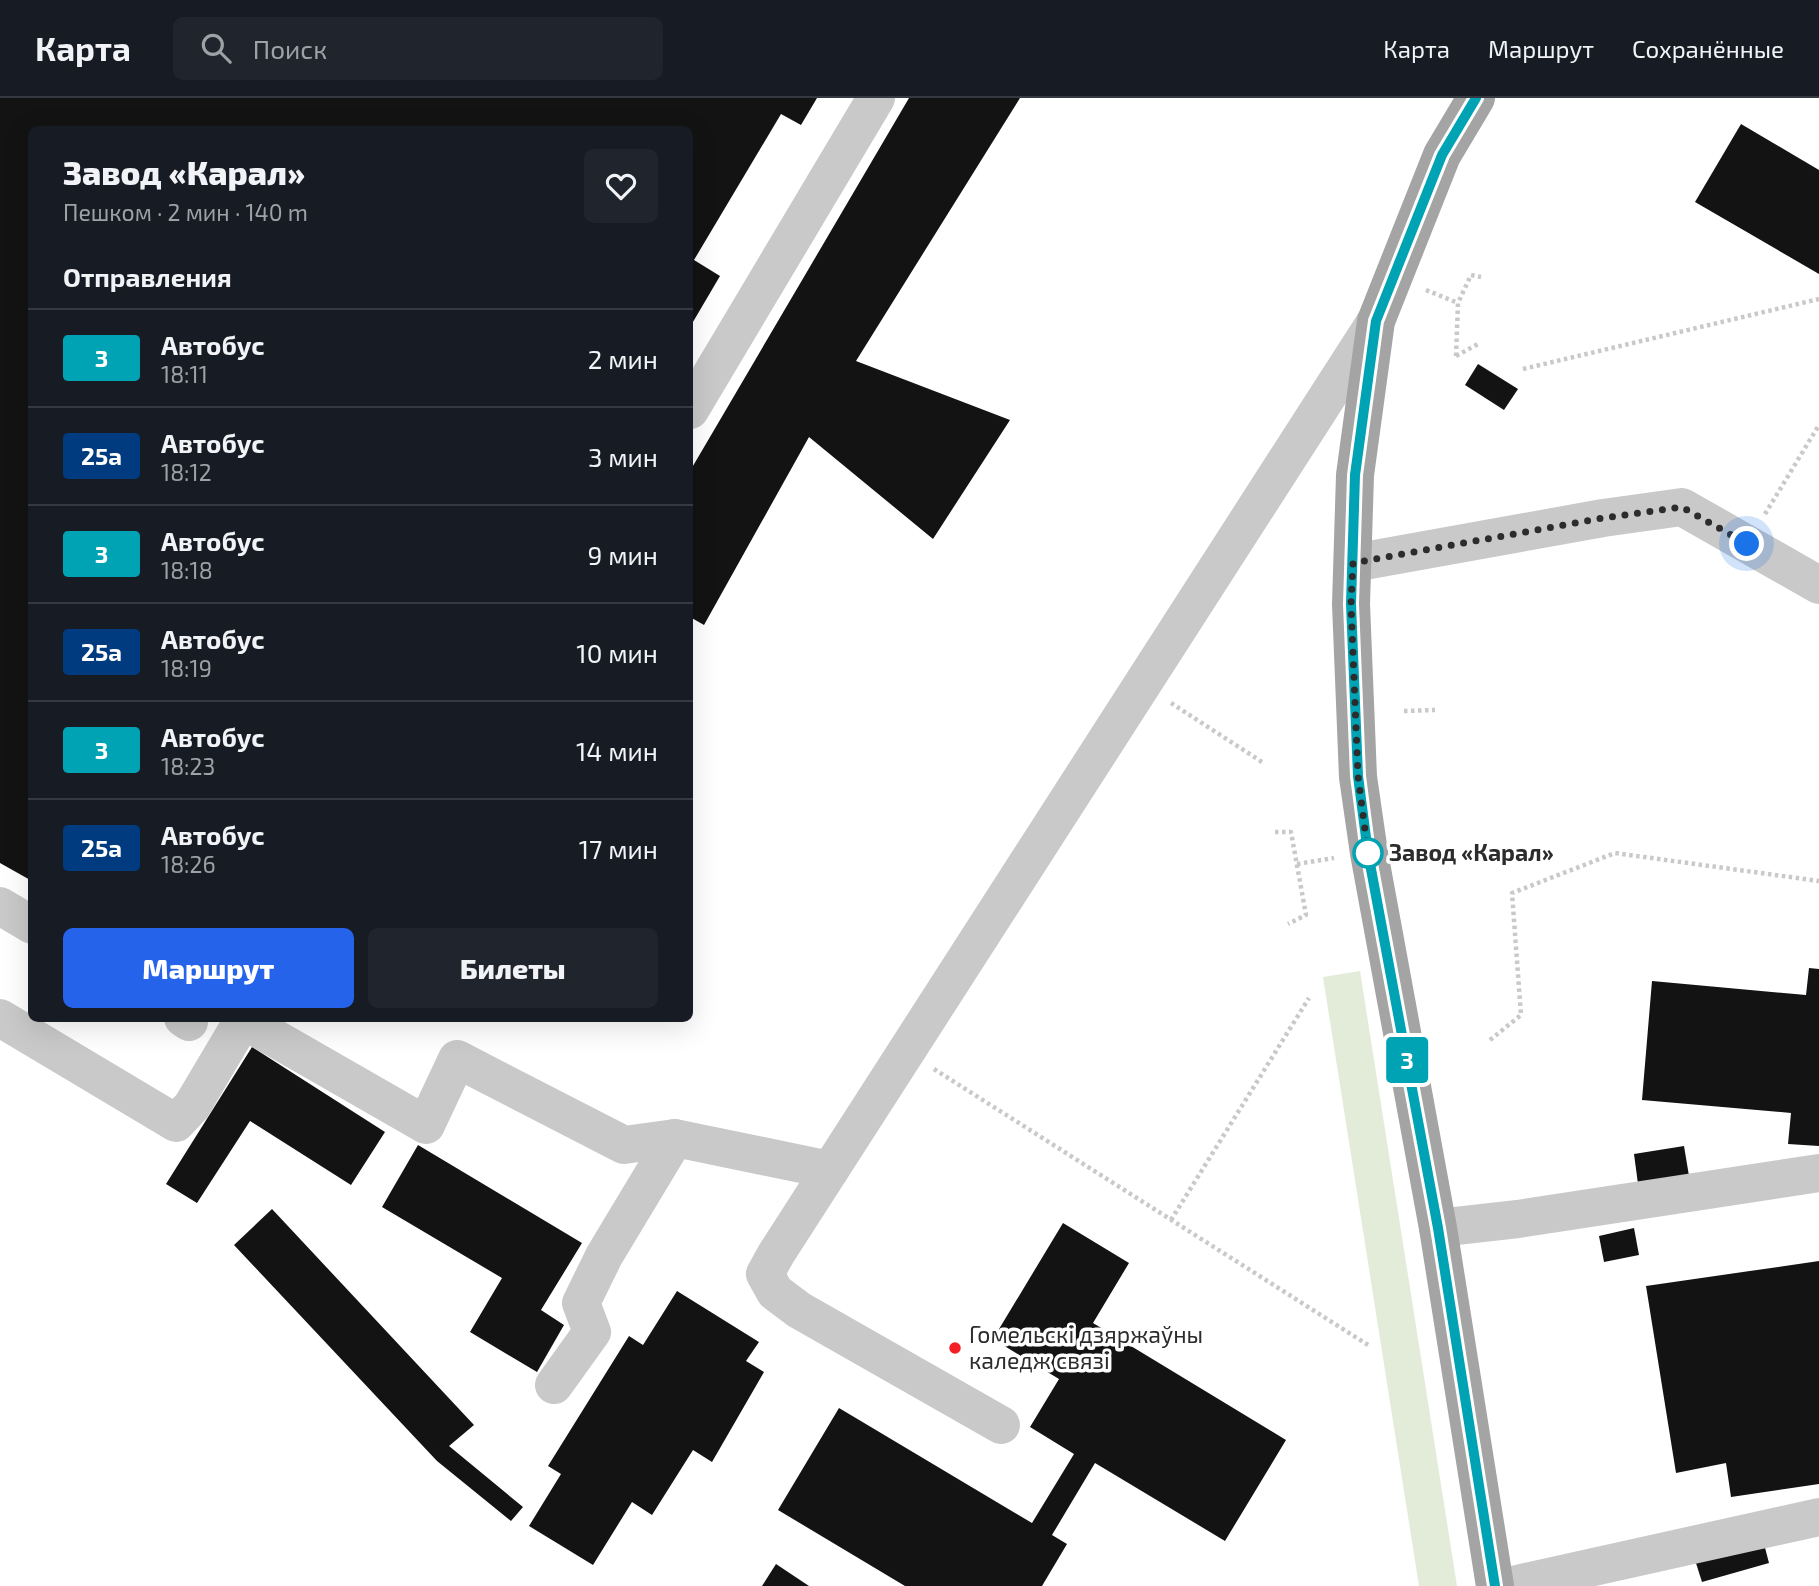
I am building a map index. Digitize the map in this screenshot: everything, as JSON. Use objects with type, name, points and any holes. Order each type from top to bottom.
[{"type":"main road","points":[[1476,98],[1442,155],[1376,321],[1355,475],[1351,604],[1358,776],[1368,853],[1438,1228],[1494,1586]]},
{"type":"lane","points":[[693,405],[876,98]]},
{"type":"lane","points":[[1001,1424],[799,1310],[775,1292],[765,1274],[1376,321]]},
{"type":"lane","points":[[1353,563],[1603,518],[1682,507],[1816,581]]},
{"type":"lane","points":[[0,906],[28,923]]},
{"type":"lane","points":[[0,1018],[176,1124],[192,1106],[242,1022]]},
{"type":"lane","points":[[246,1022],[426,1125],[457,1059],[624,1145],[675,1138],[830,1170]]},
{"type":"lane","points":[[554,1385],[592,1332],[580,1303],[604,1256],[675,1138]]},
{"type":"lane","points":[[1438,1228],[1518,1219],[1819,1173]]},
{"type":"lane","points":[[1508,1586],[1819,1517]]},
{"type":"path","points":[[1478,344],[1456,356],[1458,303],[1471,275],[1481,277]]},
{"type":"path","points":[[1523,369],[1819,299]]},
{"type":"path","points":[[1747,544],[1819,425]]},
{"type":"path","points":[[1143,685],[1262,762]]},
{"type":"path","points":[[1404,711],[1435,710]]},
{"type":"path","points":[[1275,832],[1292,832],[1306,915],[1289,924]]},
{"type":"path","points":[[1490,1040],[1521,1015],[1512,893],[1615,853],[1819,881]]},
{"type":"path","points":[[1171,1220],[1309,998]]},
{"type":"path","points":[[907,1052],[1368,1345]]},
{"type":"green space","points":[[1360,971],[1457,1586],[1419,1586],[1323,977]]},
{"type":"building","points":[[0,98],[817,98],[801,125],[781,114],[694,260],[720,276],[693,322],[693,126],[28,126],[28,879],[0,863]]},
{"type":"building","points":[[909,98],[1020,98],[856,361],[1010,420],[933,539],[809,437],[704,625],[693,619],[693,466]]},
{"type":"building","points":[[1741,124],[1819,170],[1819,274],[1695,202]]},
{"type":"building","points":[[1478,364],[1518,389],[1504,410],[1465,385]]},
{"type":"building","points":[[1809,968],[1819,969],[1819,1146],[1788,1144],[1791,1113],[1642,1100],[1652,981],[1806,995]]},
{"type":"building","points":[[252,1047],[385,1132],[351,1185],[250,1121],[197,1203],[166,1184]]},
{"type":"building","points":[[418,1145],[582,1243],[541,1310],[564,1325],[537,1372],[470,1332],[502,1278],[382,1207]]},
{"type":"building","points":[[1684,1146],[1689,1176],[1638,1184],[1634,1154]]},
{"type":"building","points":[[272,1209],[474,1425],[449,1446],[523,1507],[511,1521],[437,1461],[234,1245]]},
{"type":"building","points":[[1063,1223],[1129,1263],[1093,1323],[1286,1440],[1225,1541],[1095,1463],[1052,1535],[1067,1544],[1042,1586],[905,1586],[778,1510],[839,1408],[1032,1523],[1074,1454],[1030,1427],[1059,1379],[993,1339]]},
{"type":"building","points":[[1634,1228],[1639,1255],[1604,1262],[1599,1236]]},
{"type":"building","points":[[1819,1261],[1819,1484],[1731,1497],[1726,1463],[1676,1473],[1646,1286]]},
{"type":"building","points":[[677,1291],[759,1342],[746,1361],[764,1372],[712,1462],[693,1450],[652,1515],[632,1502],[593,1565],[529,1526],[561,1474],[548,1466],[629,1336],[643,1345]]},
{"type":"building","points":[[1763,1540],[1769,1563],[1702,1582],[1695,1560]]},
{"type":"building","points":[[776,1564],[809,1586],[762,1586]]},
{"type":"bus line","name":"3","points":[[1476,98],[1442,155],[1376,321],[1355,475],[1351,604],[1358,776],[1368,853],[1438,1228],[1495,1586]]},
{"type":"place","name":"Завод «Карал»","points":[[1368,853]]},
{"type":"place","name":"Гомельскі дзяржаўны каледж связі","points":[[955,1348]]},
{"type":"route","points":[[1368,853],[1358,776],[1351,604],[1353,563],[1603,518],[1682,507],[1747,544]]}]
